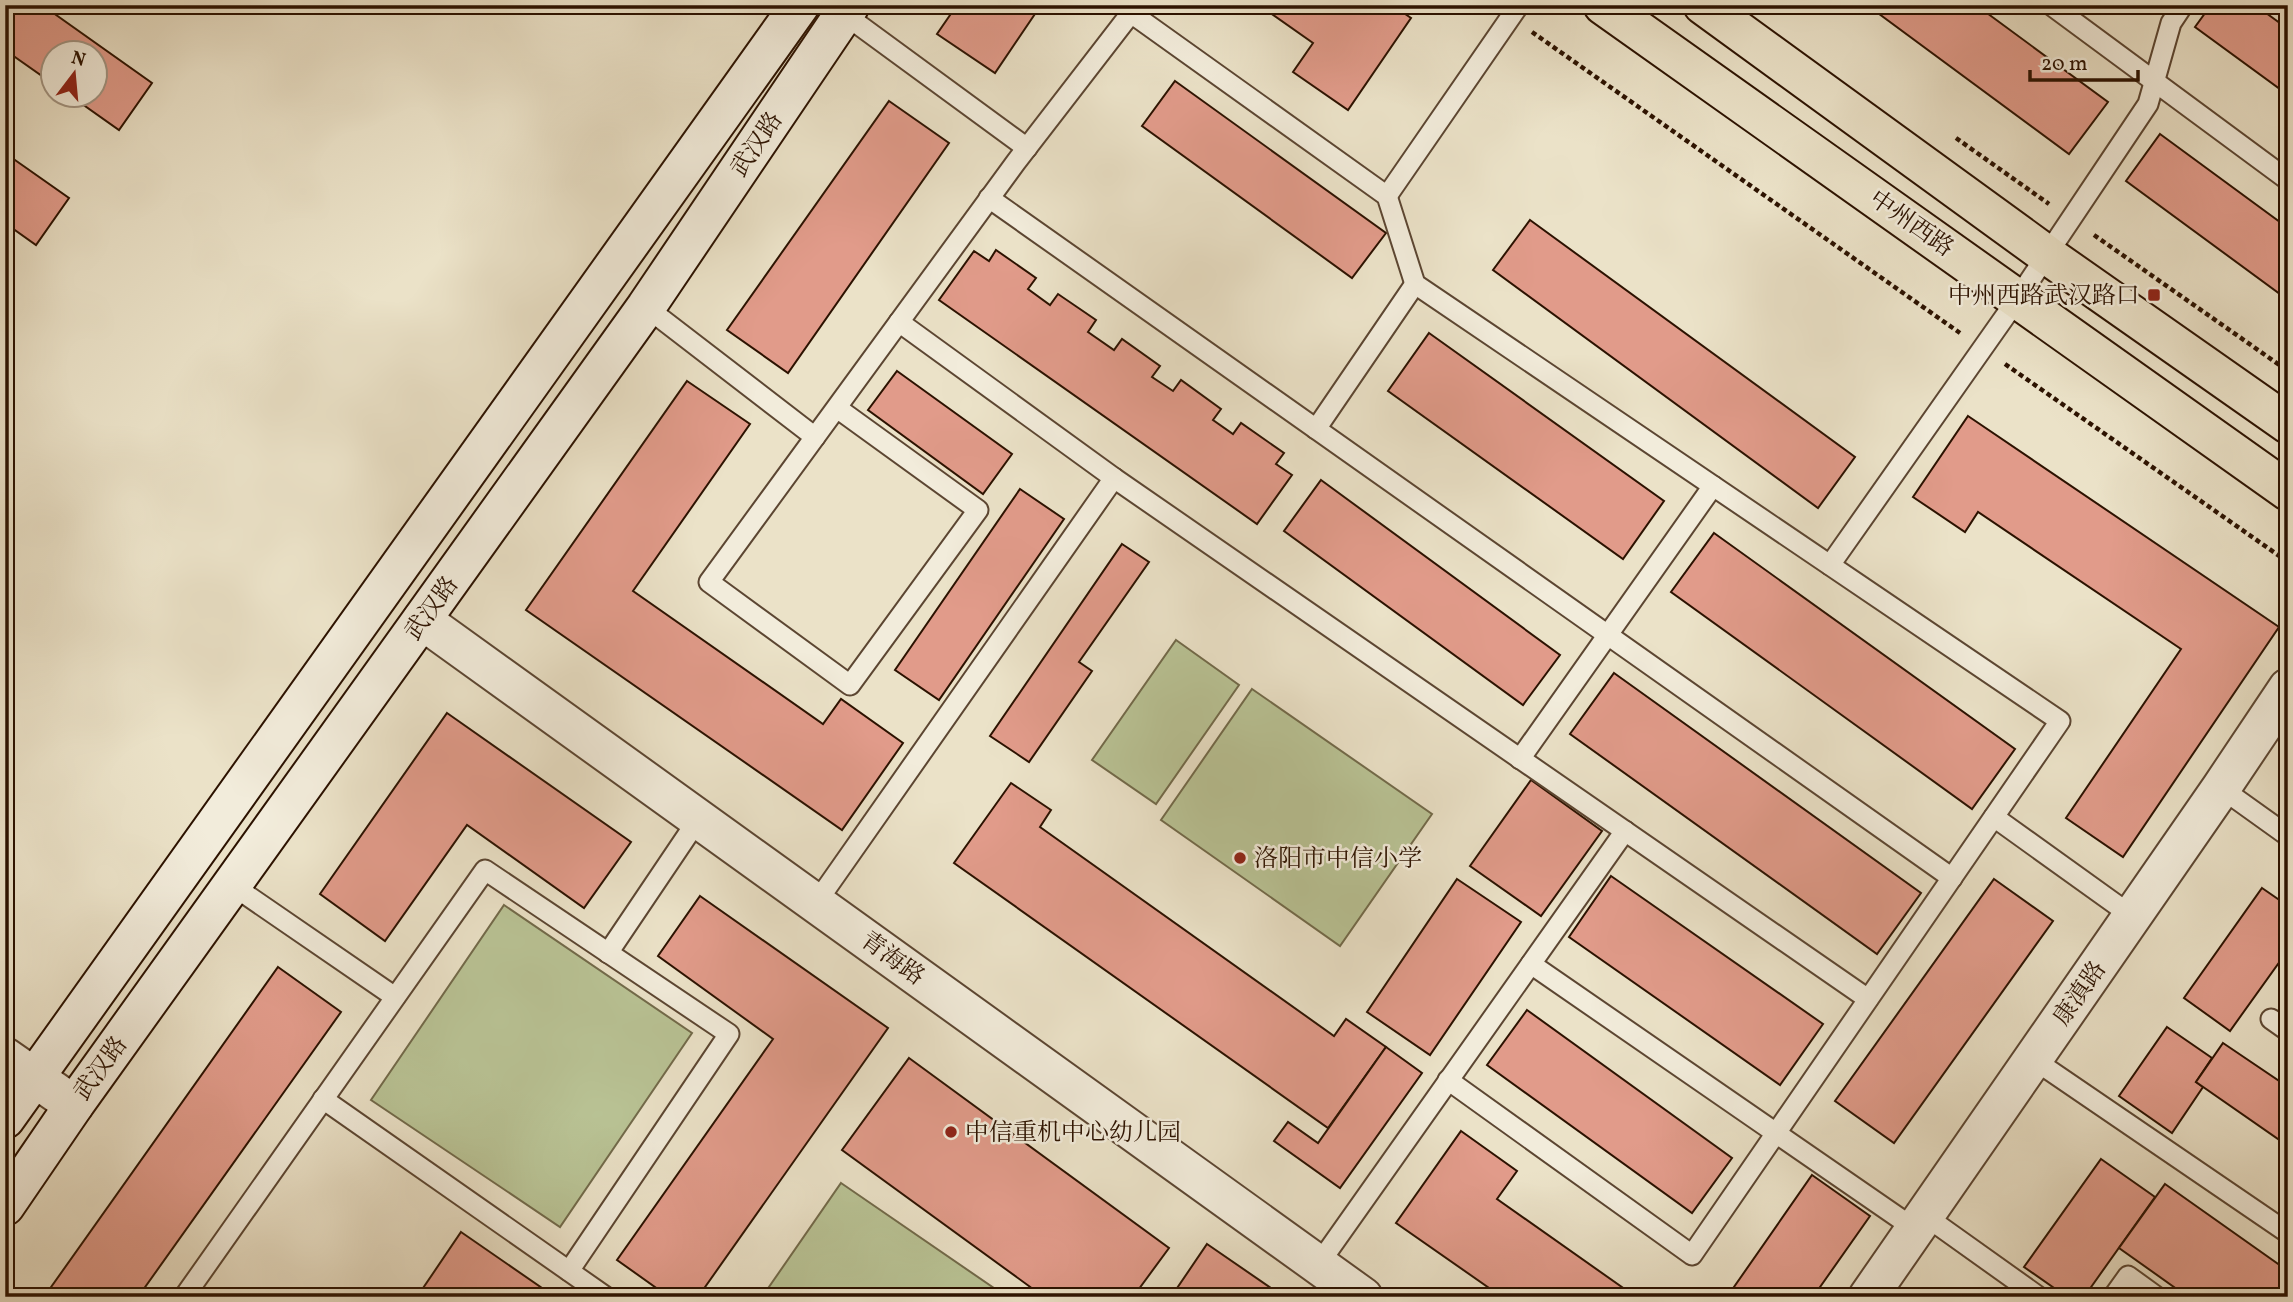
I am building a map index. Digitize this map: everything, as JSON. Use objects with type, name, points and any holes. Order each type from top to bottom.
[{"type":"main road","name":"武汉路","points":[[5,1119],[20,1068],[800,5]]},
{"type":"main road","name":"中州西路","points":[[1603,5],[2288,491]]},
{"type":"main road","points":[[1703,5],[2047,255],[2288,424]]},
{"type":"main road","name":"武汉路","points":[[5,1206],[74,1105],[646,307],[847,10]]},
{"type":"main road","name":"青海路","points":[[422,620],[1363,1297]]},
{"type":"main road","name":"康滇路","points":[[1868,1297],[1927,1224],[2042,1065],[2230,795],[2288,688]]},
{"type":"main road","name":"康滇路","points":[[2042,1065],[2132,916],[2230,795],[2288,731]]},
{"type":"main road","points":[[20,1068],[74,1105]]},
{"type":"main road","name":"康滇路","points":[[1894,1297],[1927,1224]]},
{"type":"lane","points":[[2051,5],[2288,180]]},
{"type":"lane","points":[[1830,565],[2018,298],[2148,104],[2171,23],[2183,5]]},
{"type":"lane","points":[[847,10],[1027,148]]},
{"type":"lane","points":[[1387,196],[1515,11]]},
{"type":"lane","points":[[837,408],[978,510],[850,685],[709,582],[989,198],[1131,13],[1387,196],[1415,284],[2060,721],[1692,1255],[1448,1080]]},
{"type":"lane","points":[[989,198],[1952,878]]},
{"type":"lane","points":[[1316,429],[1415,284]]},
{"type":"lane","points":[[646,307],[815,437]]},
{"type":"lane","points":[[899,322],[1114,478],[1868,999]]},
{"type":"lane","points":[[816,903],[1114,478]]},
{"type":"lane","points":[[1521,759],[1713,486]]},
{"type":"lane","points":[[2230,795],[2288,836]]},
{"type":"lane","points":[[1994,817],[2132,916]]},
{"type":"lane","points":[[608,953],[699,818]]},
{"type":"lane","points":[[1318,1265],[1625,831]]},
{"type":"lane","points":[[184,1297],[485,870],[729,1034],[569,1271]]},
{"type":"lane","points":[[232,885],[395,998]]},
{"type":"lane","points":[[1531,964],[1776,1133],[1927,1224],[2039,1297]]},
{"type":"lane","points":[[2271,1019],[2288,1031]]},
{"type":"lane","points":[[2042,1065],[2288,1233]]},
{"type":"lane","points":[[323,1099],[606,1297]]},
{"type":"lane","points":[[2113,1297],[2128,1276],[2157,1297]]},
{"type":"path","points":[[1515,11],[1983,348],[2288,562]]},
{"type":"path","points":[[1947,132],[2288,371]]},
{"type":"green space","points":[[1176,640],[1239,685],[1156,804],[1092,760]]},
{"type":"green space","points":[[1252,689],[1432,814],[1340,946],[1161,820]]},
{"type":"green space","points":[[504,905],[692,1033],[560,1227],[371,1100]]},
{"type":"green space","points":[[841,1183],[1007,1297],[762,1297]]},
{"type":"building","points":[[5,5],[42,5],[89,38],[38,38],[38,73],[5,50]]},
{"type":"building","points":[[957,5],[1041,5],[995,73],[937,34]]},
{"type":"building","points":[[1259,5],[1392,5],[1411,18],[1348,110],[1293,72],[1313,43]]},
{"type":"building","points":[[1867,5],[1976,5],[2108,102],[2069,154]]},
{"type":"building","points":[[2211,5],[2255,5],[2288,29],[2288,95],[2195,27]]},
{"type":"building","points":[[108,52],[152,83],[119,130],[88,108],[108,108]]},
{"type":"building","points":[[1175,81],[1386,233],[1352,278],[1142,126]]},
{"type":"building","points":[[889,101],[949,143],[788,373],[727,330]]},
{"type":"building","points":[[2160,134],[2288,228],[2288,300],[2126,181]]},
{"type":"building","points":[[5,153],[69,198],[36,245],[5,223]]},
{"type":"building","points":[[1530,220],[1855,457],[1818,508],[1493,270]]},
{"type":"building","points":[[996,250],[1036,278],[1028,289],[1050,305],[1058,294],[1096,320],[1088,332],[1114,350],[1122,339],[1160,366],[1152,377],[1173,391],[1181,380],[1221,409],[1213,420],[1233,434],[1241,423],[1284,453],[1276,464],[1292,475],[1257,524],[939,300],[974,251],[989,261]]},
{"type":"building","points":[[1429,333],[1664,501],[1623,559],[1388,391]]},
{"type":"building","points":[[897,371],[1012,454],[983,494],[868,410]]},
{"type":"building","points":[[687,381],[750,424],[633,591],[823,724],[841,699],[903,743],[842,830],[526,610]]},
{"type":"building","points":[[1968,416],[2279,627],[2123,857],[2066,818],[2181,649],[1978,512],[1965,532],[1913,497]]},
{"type":"building","points":[[1321,480],[1560,655],[1523,705],[1284,531]]},
{"type":"building","points":[[1020,489],[1064,519],[939,700],[895,670]]},
{"type":"building","points":[[1714,533],[2015,749],[1972,809],[1671,592]]},
{"type":"building","points":[[1122,544],[1149,562],[1079,662],[1092,671],[1029,762],[990,736]]},
{"type":"building","points":[[1614,673],[1921,893],[1877,954],[1570,734]]},
{"type":"building","points":[[447,713],[631,842],[584,908],[467,825],[385,941],[320,894]]},
{"type":"building","points":[[1531,780],[1602,831],[1541,916],[1470,866]]},
{"type":"building","points":[[1011,783],[1051,810],[1040,827],[1334,1036],[1346,1019],[1386,1047],[1328,1128],[954,863]]},
{"type":"building","points":[[1611,876],[1823,1024],[1780,1085],[1569,937]]},
{"type":"building","points":[[1457,879],[1521,922],[1430,1055],[1367,1012]]},
{"type":"building","points":[[1994,879],[2053,921],[1894,1143],[1835,1101]]},
{"type":"building","points":[[2262,888],[2288,906],[2288,950],[2230,1031],[2184,998]]},
{"type":"building","points":[[700,896],[888,1028],[698,1297],[669,1297],[617,1260],[773,1039],[658,956]]},
{"type":"building","points":[[278,967],[341,1012],[138,1297],[44,1297]]},
{"type":"building","points":[[1527,1010],[1732,1158],[1692,1213],[1487,1065]]},
{"type":"building","points":[[2167,1027],[2212,1058],[2196,1082],[2203,1087],[2172,1133],[2119,1096]]},
{"type":"building","points":[[2223,1043],[2288,1087],[2288,1146],[2196,1082]]},
{"type":"building","points":[[1386,1047],[1422,1073],[1340,1188],[1274,1141],[1288,1122],[1318,1143]]},
{"type":"building","points":[[909,1058],[1169,1248],[1133,1297],[1044,1297],[842,1150]]},
{"type":"building","points":[[1461,1131],[1517,1171],[1497,1199],[1636,1297],[1502,1297],[1396,1223]]},
{"type":"building","points":[[2101,1159],[2155,1197],[2084,1297],[2067,1297],[2024,1267]]},
{"type":"building","points":[[1812,1175],[1870,1216],[1813,1297],[1727,1297]]},
{"type":"building","points":[[2165,1184],[2288,1271],[2288,1297],[2188,1297],[2119,1248]]},
{"type":"building","points":[[461,1232],[555,1297],[417,1297]]},
{"type":"building","points":[[1207,1244],[1284,1297],[1171,1297]]},
{"type":"place","name":"中州西路武汉路口","points":[[2154,295]]},
{"type":"place","name":"洛阳市中信小学","points":[[1240,858]]},
{"type":"place","name":"中信重机中心幼儿园","points":[[951,1132]]}]
